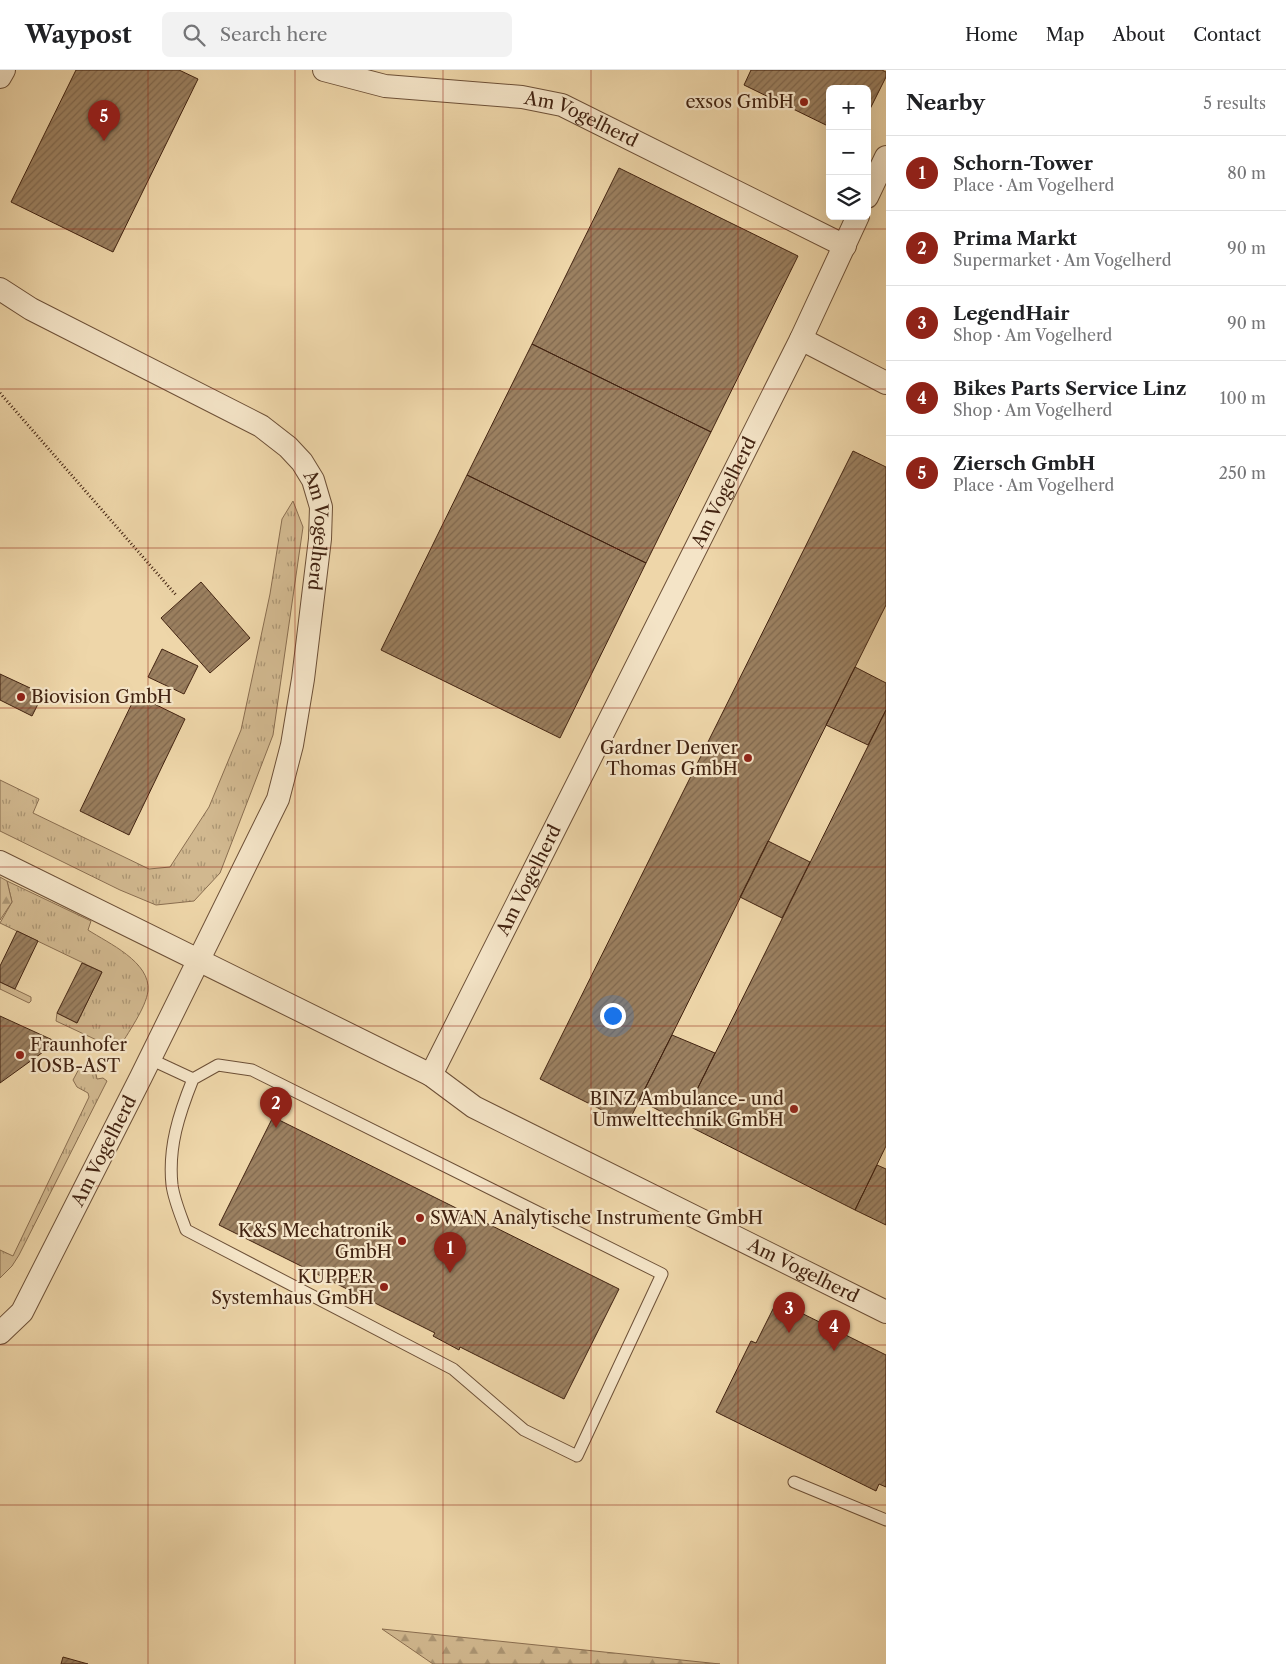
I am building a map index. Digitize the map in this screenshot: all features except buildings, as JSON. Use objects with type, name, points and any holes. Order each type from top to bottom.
[{"type":"street","points":[[0,77],[4,70]]},
{"type":"street","name":"Am Vogelherd","points":[[324,70],[385,86],[522,97],[562,105],[845,246]]},
{"type":"street","points":[[871,189],[886,157]]},
{"type":"street","name":"Am Vogelherd","points":[[431,1075],[801,339],[856,220]]},
{"type":"street","name":"Am Vogelherd","points":[[0,289],[31,308],[261,426],[288,447],[313,480],[321,507],[320,539],[303,679],[292,745],[278,798],[150,1059],[22,1312],[0,1333]]},
{"type":"street","points":[[801,339],[886,383]]},
{"type":"street","name":"Am Vogelherd","points":[[0,862],[431,1075],[474,1107],[886,1312]]},
{"type":"lane","points":[[150,1059],[193,1079]]},
{"type":"lane","points":[[218,1065],[252,1070],[662,1274],[577,1456],[524,1430],[453,1369],[186,1230],[172,1186],[172,1140],[179,1114],[193,1079],[218,1065]]},
{"type":"lane","points":[[794,1482],[886,1520]]},
{"type":"path","points":[[0,393],[176,595]]},
{"type":"green space","points":[[293,501],[303,527],[273,735],[220,873],[194,901],[156,905],[120,890],[0,831],[0,780],[39,799],[33,813],[149,869],[170,867],[209,807],[241,730],[270,594],[282,519]]},
{"type":"green space","points":[[0,877],[7,881],[12,902],[0,920]]},
{"type":"green space","points":[[7,881],[91,921],[88,930],[127,954],[143,971],[147,981],[147,998],[118,1050],[56,1021],[57,1013],[77,1023],[102,972],[0,923],[12,902]]},
{"type":"green space","points":[[0,982],[31,997],[31,1001],[29,1003],[0,989]]},
{"type":"green space","points":[[80,1067],[96,1074],[97,1079],[103,1078],[107,1081],[19,1255],[12,1266],[0,1278],[0,1250],[13,1256],[89,1097],[88,1093],[77,1087],[73,1080]]},
{"type":"green space","points":[[382,1629],[720,1664],[433,1664]]},
{"type":"place","name":"exsos GmbH","points":[[804,102]]},
{"type":"place","name":"Ziersch GmbH","points":[[104,141]]},
{"type":"place","name":"Biovision GmbH","points":[[21,697]]},
{"type":"place","name":"Gardner Denver Thomas GmbH","points":[[748,758]]},
{"type":"place","name":"Fraunhofer IOSB-AST","points":[[20,1055]]},
{"type":"place","name":"BINZ Ambulance- und Umwelttechnik GmbH","points":[[794,1109]]},
{"type":"place","name":"Prima Markt","points":[[276,1128]]},
{"type":"place","name":"SWAN Analytische Instrumente GmbH","points":[[420,1218]]},
{"type":"place","name":"K&S Mechatronik GmbH","points":[[402,1241]]},
{"type":"place","name":"Schorn-Tower","points":[[450,1273]]},
{"type":"place","name":"KUPPER Systemhaus GmbH","points":[[384,1287]]},
{"type":"place","name":"LegendHair","points":[[789,1333]]},
{"type":"place","name":"Bikes Parts Service Linz","points":[[834,1351]]}]
